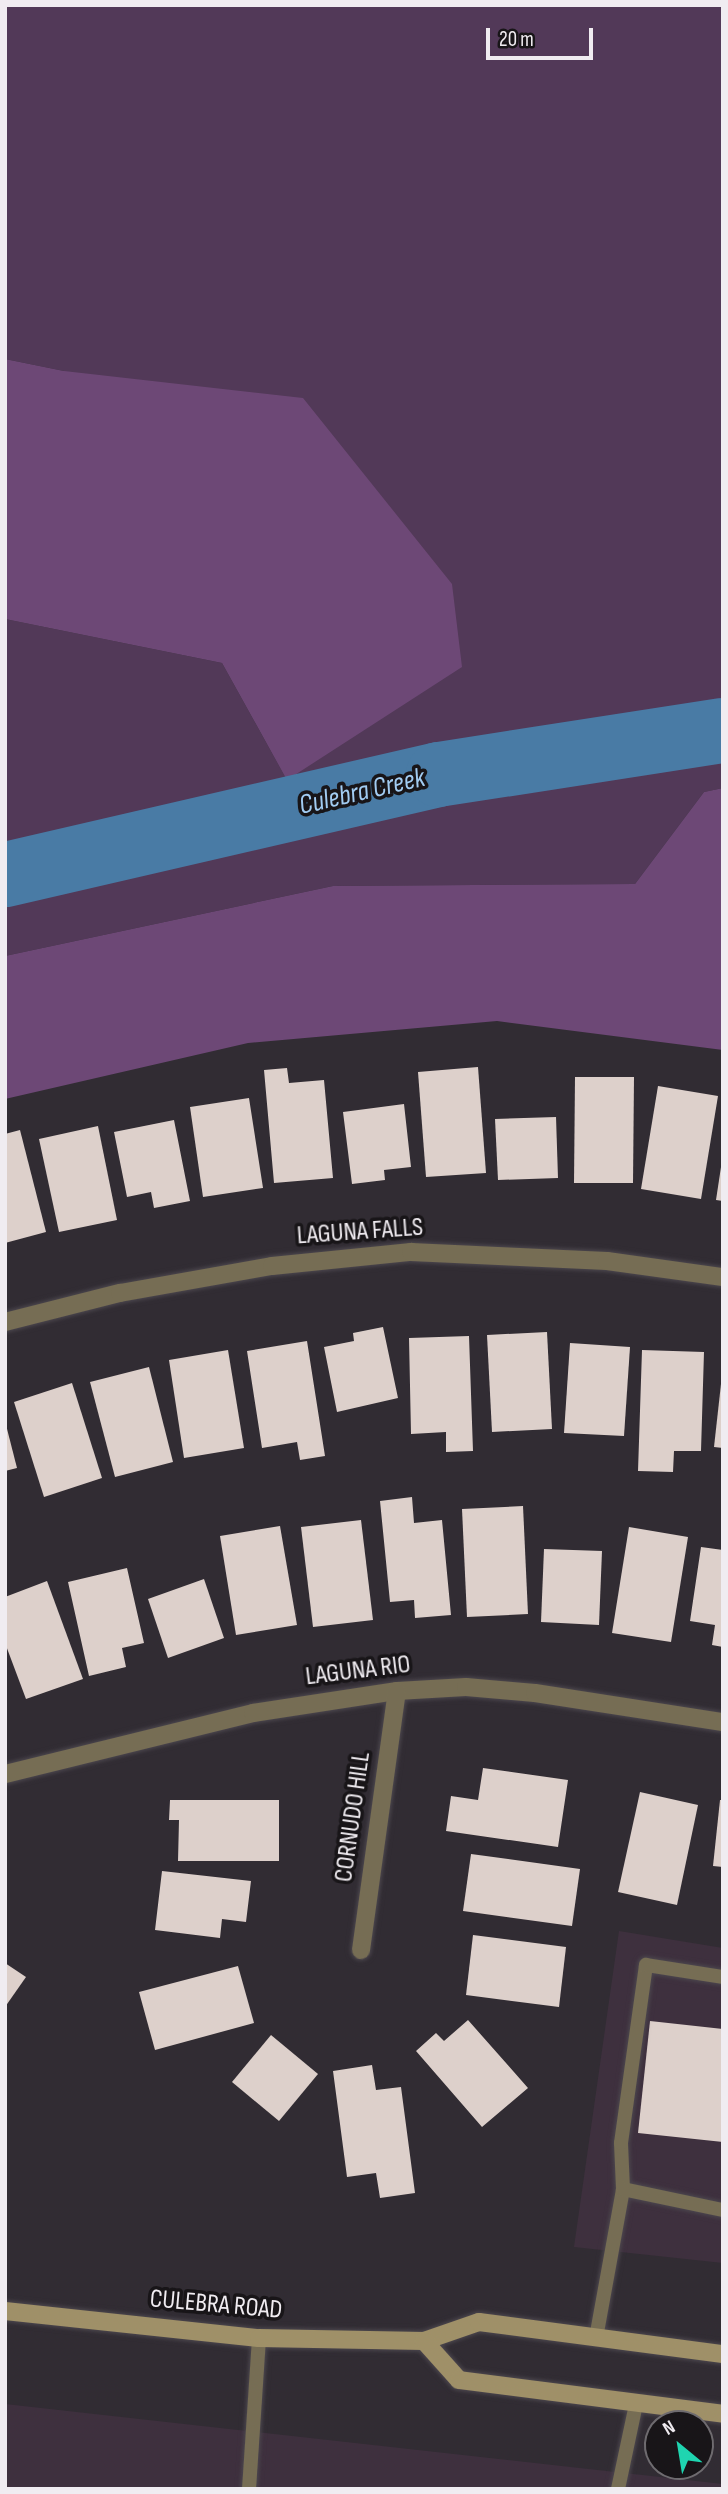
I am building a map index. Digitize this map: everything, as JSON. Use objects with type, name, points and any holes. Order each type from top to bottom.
[{"type":"main road","name":"CULEBRA ROAD","points":[[5,2311],[259,2338],[424,2341],[479,2322],[723,2354]]},
{"type":"main road","points":[[424,2341],[459,2380],[723,2414]]},
{"type":"street","name":"LAGUNA FALLS","points":[[5,1322],[120,1293],[272,1266],[411,1252],[607,1261],[723,1276]]},
{"type":"street","name":"LAGUNA RIO","points":[[5,1774],[253,1713],[397,1691],[466,1688],[535,1693],[723,1722]]},
{"type":"street","name":"CORNUDO HILL","points":[[361,1950],[397,1691]]},
{"type":"lane","points":[[596,2338],[623,2189],[621,2143],[646,1965],[723,1977]]},
{"type":"lane","points":[[623,2189],[723,2210]]},
{"type":"lane","points":[[249,2489],[259,2338]]},
{"type":"lane","points":[[618,2489],[636,2404]]},
{"type":"shaded area","points":[[5,5],[723,5],[723,788],[704,792],[635,884],[333,886],[5,956],[5,619],[222,663],[287,780],[64,371],[5,359]]},
{"type":"shaded area","points":[[5,359],[64,371],[303,398],[452,584],[462,667],[287,780],[222,663],[5,619]]},
{"type":"shaded area","points":[[723,788],[723,1050],[497,1021],[248,1043],[5,1099],[5,956],[333,886],[635,884],[704,792]]},
{"type":"shaded area","points":[[619,1931],[723,1948],[723,2263],[574,2247]]},
{"type":"shaded area","points":[[5,2404],[644,2475],[644,2480],[687,2480],[723,2484],[723,2489],[5,2489]]},
{"type":"building","points":[[478,1067],[486,1173],[426,1177],[418,1072]]},
{"type":"building","points":[[287,1068],[289,1083],[324,1080],[333,1178],[274,1183],[264,1070]]},
{"type":"building","points":[[575,1077],[634,1077],[633,1183],[574,1183]]},
{"type":"building","points":[[658,1086],[718,1096],[701,1199],[641,1189]]},
{"type":"building","points":[[249,1098],[263,1188],[203,1197],[190,1107]]},
{"type":"building","points":[[404,1104],[411,1167],[384,1170],[385,1180],[352,1184],[343,1112]]},
{"type":"building","points":[[556,1117],[558,1178],[498,1180],[495,1119]]},
{"type":"building","points":[[174,1120],[190,1201],[154,1208],[151,1192],[127,1197],[114,1132]]},
{"type":"building","points":[[98,1126],[117,1220],[59,1232],[39,1139]]},
{"type":"building","points":[[20,1130],[46,1232],[5,1243],[5,1134]]},
{"type":"building","points":[[723,1167],[723,1201],[716,1200]]},
{"type":"building","points":[[383,1327],[398,1398],[337,1412],[324,1347],[354,1341],[353,1333]]},
{"type":"building","points":[[547,1332],[552,1429],[492,1432],[487,1335]]},
{"type":"building","points":[[469,1336],[473,1451],[446,1452],[446,1432],[411,1434],[409,1338]]},
{"type":"building","points":[[307,1341],[325,1456],[300,1460],[297,1442],[262,1448],[247,1351]]},
{"type":"building","points":[[570,1343],[630,1347],[624,1436],[564,1433]]},
{"type":"building","points":[[228,1350],[244,1448],[184,1458],[169,1360]]},
{"type":"building","points":[[642,1350],[704,1352],[701,1451],[674,1451],[673,1472],[638,1471]]},
{"type":"building","points":[[149,1367],[173,1462],[115,1477],[90,1382]]},
{"type":"building","points":[[72,1383],[102,1478],[44,1497],[14,1402]]},
{"type":"building","points":[[721,1384],[723,1385],[723,1448],[714,1447]]},
{"type":"building","points":[[5,1421],[17,1468],[5,1471]]},
{"type":"building","points":[[412,1497],[414,1523],[442,1520],[451,1615],[415,1618],[414,1600],[390,1602],[380,1501]]},
{"type":"building","points":[[523,1506],[528,1614],[467,1617],[462,1509]]},
{"type":"building","points":[[361,1520],[373,1620],[313,1627],[301,1527]]},
{"type":"building","points":[[280,1526],[297,1625],[236,1635],[220,1536]]},
{"type":"building","points":[[629,1527],[688,1537],[671,1642],[612,1633]]},
{"type":"building","points":[[701,1547],[723,1550],[723,1647],[712,1645],[715,1625],[690,1621]]},
{"type":"building","points":[[544,1549],[602,1551],[599,1625],[541,1622]]},
{"type":"building","points":[[127,1568],[144,1643],[122,1648],[126,1667],[89,1676],[68,1582]]},
{"type":"building","points":[[204,1579],[224,1638],[168,1658],[148,1599]]},
{"type":"building","points":[[47,1581],[83,1679],[26,1699],[5,1643],[5,1597]]},
{"type":"building","points":[[483,1768],[568,1780],[558,1847],[446,1831],[451,1796],[478,1800]]},
{"type":"building","points":[[640,1792],[698,1805],[677,1905],[618,1892]]},
{"type":"building","points":[[170,1800],[279,1800],[279,1861],[178,1861],[179,1820],[169,1820]]},
{"type":"building","points":[[720,1800],[723,1800],[723,1867],[713,1866]]},
{"type":"building","points":[[471,1854],[580,1869],[572,1926],[463,1911]]},
{"type":"building","points":[[162,1871],[251,1881],[246,1922],[222,1919],[220,1938],[155,1930]]},
{"type":"building","points":[[473,1935],[566,1947],[559,2007],[466,1995]]},
{"type":"building","points":[[5,1963],[26,1977],[5,2007]]},
{"type":"building","points":[[238,1966],[254,2023],[155,2050],[139,1992]]},
{"type":"building","points":[[468,2020],[528,2088],[482,2127],[416,2051],[436,2033],[444,2041]]},
{"type":"building","points":[[650,2021],[723,2029],[723,2142],[638,2133]]},
{"type":"building","points":[[271,2035],[318,2074],[279,2121],[232,2082]]},
{"type":"building","points":[[372,2065],[376,2090],[401,2087],[415,2193],[380,2198],[376,2173],[347,2177],[333,2071]]},
{"type":"waterway","name":"Culebra Creek","points":[[5,874],[438,774],[723,730]]}]
